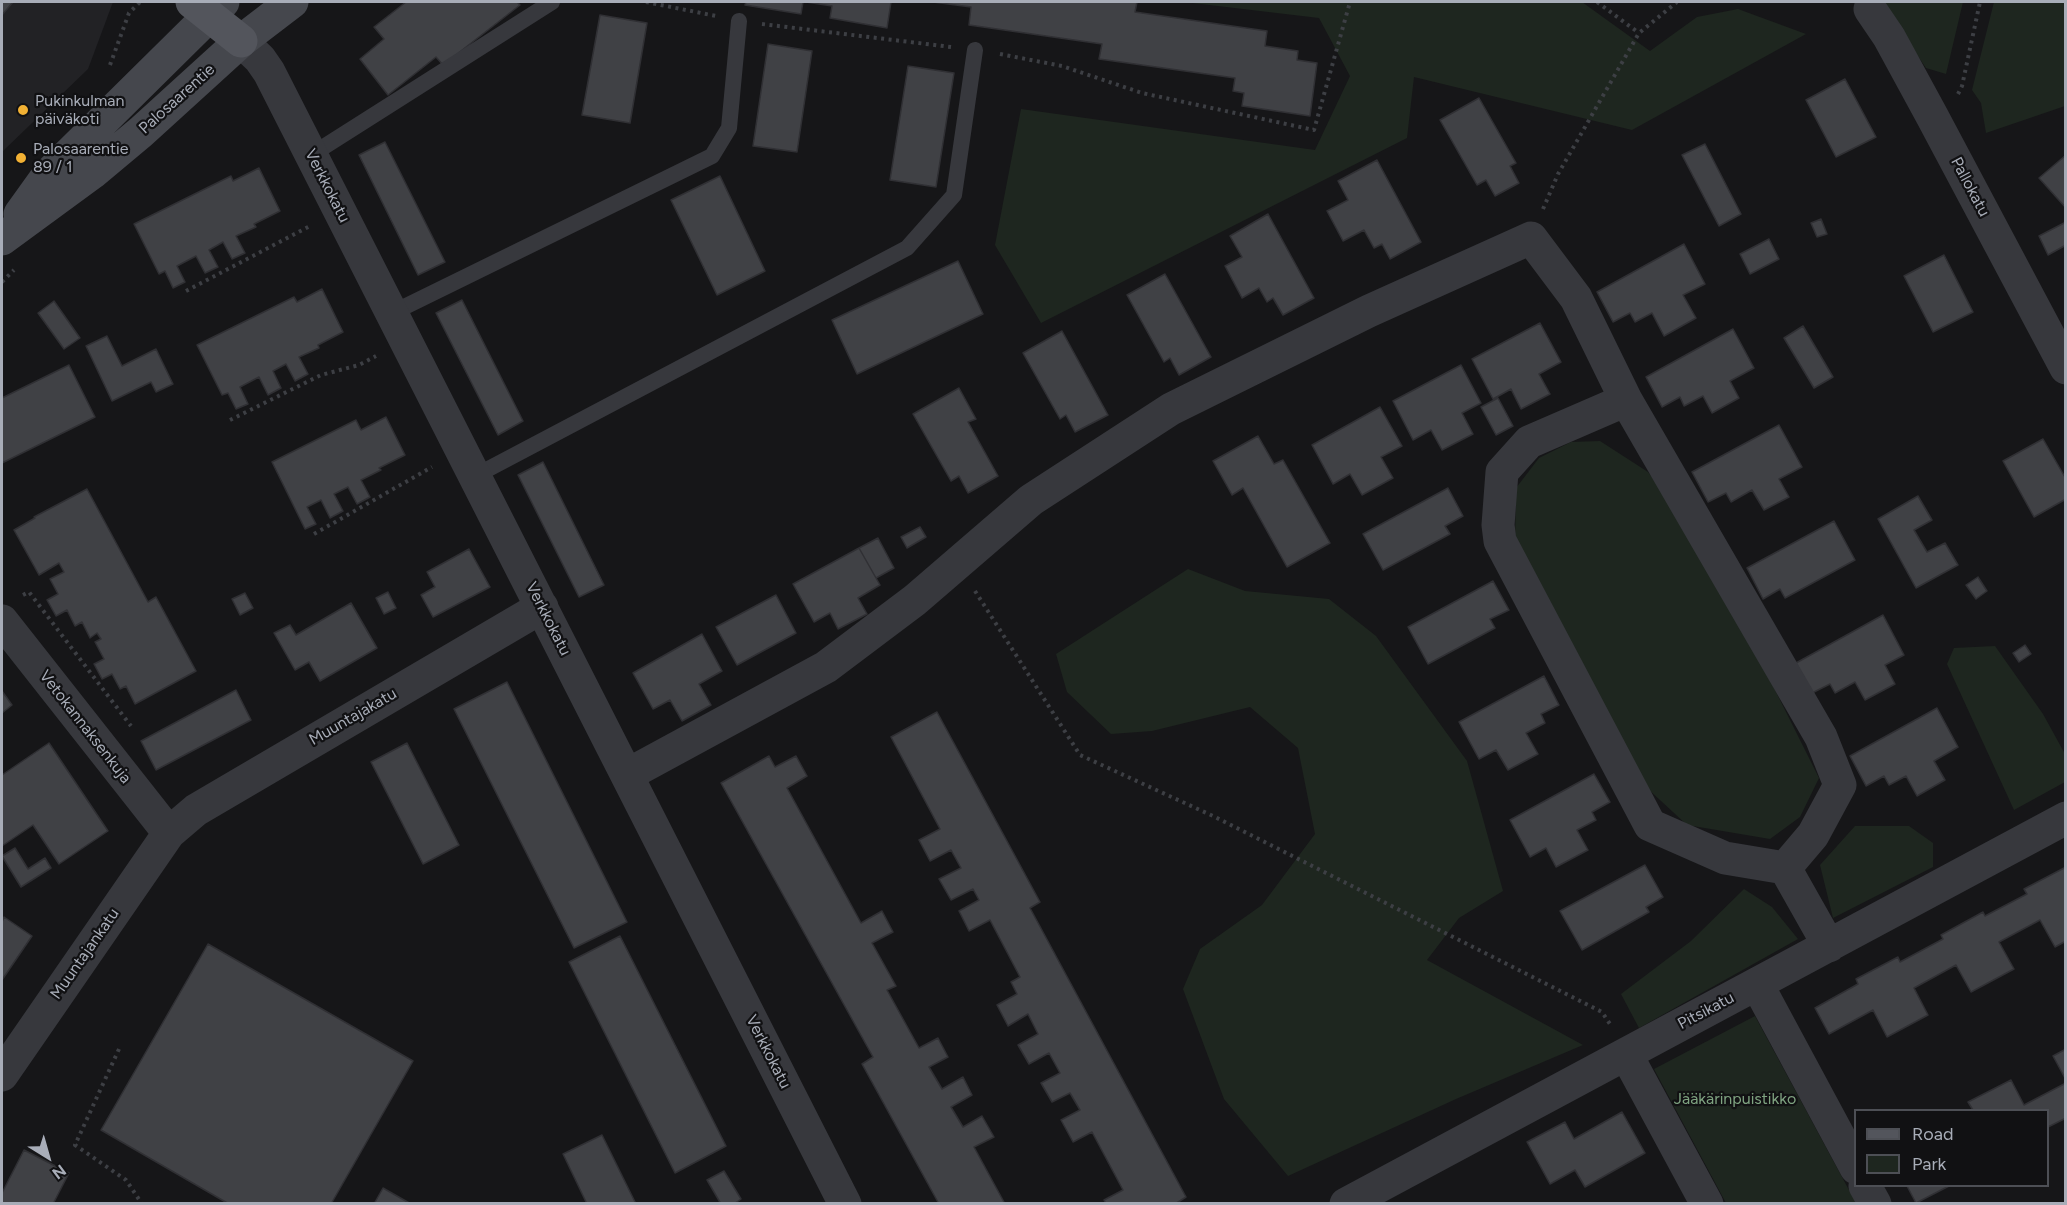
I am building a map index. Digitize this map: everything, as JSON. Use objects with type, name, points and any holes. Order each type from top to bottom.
[{"type":"main road","name":"Palosaarentie","points":[[3,238],[92,173],[141,132],[241,40],[292,2]]},
{"type":"main road","name":"Palosaarentie","points":[[3,238],[48,175],[208,6]]},
{"type":"main road","points":[[208,6],[241,40]]},
{"type":"street","name":"Pallokatu","points":[[1870,9],[1889,37],[2066,368]]},
{"type":"street","name":"Verkkokatu","points":[[241,40],[269,72],[845,1203]]},
{"type":"street","points":[[627,775],[826,667],[915,600],[1030,500],[1171,409],[1339,326],[1531,238],[1576,298],[1626,400],[1821,737],[1840,785],[1813,835],[1785,868]]},
{"type":"street","points":[[1626,400],[1529,442],[1502,472],[1498,525],[1500,541],[1650,825],[1725,858],[1785,868]]},
{"type":"street","name":"Muuntajakatu","points":[[169,833],[196,810],[542,607]]},
{"type":"street","name":"Vetokannaksenkuja","points":[[2,621],[169,833]]},
{"type":"street","name":"Pitsikatu","points":[[1346,1203],[2066,818]]},
{"type":"street","name":"Muuntajankatu","points":[[2,1075],[169,833]]},
{"type":"street","points":[[1785,868],[1829,946]]},
{"type":"street","points":[[1757,984],[1854,1164]]},
{"type":"street","points":[[1626,1054],[1707,1203]]},
{"type":"street","points":[[1866,1187],[1875,1203]]},
{"type":"lane","points":[[311,155],[552,2]]},
{"type":"lane","points":[[392,313],[712,156],[729,128],[739,21]]},
{"type":"lane","points":[[468,463],[805,300],[907,248],[954,195],[975,50]]},
{"type":"path","points":[[109,68],[129,13],[140,2]]},
{"type":"path","points":[[646,2],[739,21],[975,50],[1062,66],[1142,93],[1314,130],[1350,2]]},
{"type":"path","points":[[1597,2],[1639,33]]},
{"type":"path","points":[[1531,238],[1558,174],[1639,33],[1677,2]]},
{"type":"path","points":[[1932,116],[1952,105],[1962,86],[1980,2]]},
{"type":"path","points":[[186,291],[339,210]]},
{"type":"path","points":[[230,420],[321,375],[359,365],[406,342]]},
{"type":"path","points":[[314,534],[468,463]]},
{"type":"path","points":[[958,564],[1080,755],[1213,816],[1602,1012],[1626,1054]]},
{"type":"path","points":[[119,1049],[75,1145],[126,1180],[142,1203]]},
{"type":"shaded area","name":"Pukinkulman päiväkoti","points":[[2,2],[113,2],[88,69],[2,152]]},
{"type":"green space","points":[[1184,2],[1582,2],[1650,51],[1697,17],[1738,9],[1806,34],[1632,130],[1414,77],[1407,138],[1041,323],[995,245],[1021,109],[1315,150],[1350,76],[1319,18]]},
{"type":"green space","points":[[1881,2],[1963,2],[1946,74],[1926,68]]},
{"type":"green space","points":[[1994,2],[2065,2],[2065,106],[1986,133],[1981,103],[1972,90]]},
{"type":"green space","points":[[1600,441],[1648,472],[1688,523],[1819,778],[1800,817],[1770,839],[1687,825],[1647,788],[1515,543],[1516,488],[1539,458],[1571,442]]},
{"type":"green space","points":[[1188,569],[1245,591],[1329,599],[1376,636],[1467,761],[1503,891],[1459,918],[1427,960],[1583,1045],[1456,1099],[1288,1176],[1224,1099],[1183,989],[1200,949],[1262,905],[1315,834],[1298,748],[1250,707],[1152,731],[1111,734],[1067,692],[1056,654]]},
{"type":"green space","points":[[1995,646],[2043,714],[2065,754],[2065,782],[2014,810],[1947,664],[1954,648]]},
{"type":"green space","points":[[1855,826],[1909,826],[1933,843],[1933,867],[1833,918],[1820,865]]},
{"type":"green space","points":[[1744,889],[1772,907],[1798,939],[1639,1028],[1621,994],[1691,941]]},
{"type":"green space","name":"Jääkärinpuistikko","points":[[1755,1016],[1856,1203],[1726,1203],[1654,1069]]},
{"type":"building","points":[[2,2],[13,2],[2,15]]},
{"type":"building","points":[[406,2],[517,2],[520,5],[443,65],[436,57],[388,95],[360,59],[384,39],[374,27]]},
{"type":"building","points":[[746,2],[803,2],[801,14],[745,5]]},
{"type":"building","points":[[806,2],[891,2],[887,28],[830,18],[832,6]]},
{"type":"building","points":[[933,2],[1137,2],[1135,12],[1267,31],[1265,46],[1298,51],[1297,60],[1317,63],[1310,116],[1242,106],[1244,93],[1233,91],[1235,78],[1099,59],[1102,44],[969,25],[971,7]]},
{"type":"building","points":[[600,15],[647,23],[630,123],[582,115]]},
{"type":"building","points":[[768,44],[812,51],[797,152],[753,146]]},
{"type":"building","points":[[908,66],[954,73],[936,187],[890,180]]},
{"type":"building","points":[[1845,79],[1876,137],[1836,157],[1806,100]]},
{"type":"building","points":[[1479,98],[1516,163],[1510,166],[1519,183],[1495,196],[1486,180],[1477,185],[1440,120]]},
{"type":"building","points":[[385,142],[445,262],[418,275],[359,155]]},
{"type":"building","points":[[1705,144],[1741,214],[1719,226],[1682,155]]},
{"type":"building","points":[[2066,155],[2066,208],[2039,178]]},
{"type":"building","points":[[1377,160],[1421,242],[1390,259],[1382,244],[1374,248],[1364,230],[1343,241],[1327,211],[1348,200],[1338,181]]},
{"type":"building","points":[[259,168],[280,211],[254,224],[256,227],[236,236],[245,253],[232,259],[223,242],[209,250],[218,267],[205,273],[196,256],[177,266],[185,282],[173,288],[165,271],[159,274],[134,224],[231,176],[233,181]]},
{"type":"building","points":[[720,176],[765,271],[717,295],[671,200]]},
{"type":"building","points":[[1268,214],[1314,298],[1283,315],[1273,298],[1267,302],[1259,288],[1242,298],[1225,266],[1242,257],[1230,236]]},
{"type":"building","points":[[1821,219],[1827,234],[1817,237],[1811,223]]},
{"type":"building","points":[[2066,222],[2066,245],[2048,255],[2039,236]]},
{"type":"building","points":[[1769,239],[1779,259],[1750,274],[1740,254]]},
{"type":"building","points":[[1684,244],[1705,284],[1683,295],[1696,318],[1664,336],[1652,313],[1635,322],[1630,313],[1613,322],[1597,292]]},
{"type":"building","points":[[1944,255],[1973,312],[1933,332],[1904,276]]},
{"type":"building","points":[[958,261],[983,314],[857,374],[832,320]]},
{"type":"building","points":[[1165,274],[1211,357],[1179,375],[1170,358],[1164,362],[1127,295]]},
{"type":"building","points":[[322,289],[343,332],[318,345],[319,348],[299,357],[308,374],[295,381],[286,364],[273,371],[281,388],[268,395],[259,377],[240,387],[248,404],[236,409],[228,393],[222,395],[197,345],[294,297],[297,302]]},
{"type":"building","points":[[462,300],[523,421],[498,435],[436,313]]},
{"type":"building","points":[[54,301],[80,338],[64,349],[38,313]]},
{"type":"building","points":[[1540,323],[1561,362],[1539,374],[1550,394],[1521,409],[1511,389],[1493,399],[1472,359]]},
{"type":"building","points":[[1803,326],[1833,377],[1814,388],[1784,338]]},
{"type":"building","points":[[1733,329],[1754,368],[1730,381],[1739,398],[1712,413],[1703,396],[1684,406],[1680,397],[1662,407],[1646,377]]},
{"type":"building","points":[[1062,331],[1108,415],[1075,432],[1066,415],[1060,419],[1023,353]]},
{"type":"building","points":[[107,336],[122,366],[156,349],[173,384],[156,392],[151,382],[112,401],[86,346]]},
{"type":"building","points":[[69,365],[95,417],[2,463],[2,398]]},
{"type":"building","points":[[1461,365],[1481,403],[1462,413],[1473,434],[1442,450],[1431,430],[1413,440],[1393,401]]},
{"type":"building","points":[[959,388],[976,419],[968,422],[998,476],[968,493],[959,476],[951,481],[913,414]]},
{"type":"building","points":[[1498,398],[1513,426],[1496,435],[1481,407]]},
{"type":"building","points":[[1380,407],[1402,446],[1381,457],[1393,478],[1362,495],[1350,474],[1333,484],[1312,445]]},
{"type":"building","points":[[386,417],[405,455],[361,480],[370,497],[357,504],[348,487],[334,494],[343,511],[330,518],[321,500],[307,507],[316,524],[305,529],[272,462],[356,420],[361,430]]},
{"type":"building","points":[[1779,425],[1802,467],[1779,479],[1789,497],[1764,510],[1752,490],[1731,502],[1726,493],[1708,502],[1692,472]]},
{"type":"building","points":[[1258,436],[1274,464],[1283,460],[1330,543],[1287,567],[1243,488],[1232,495],[1213,461]]},
{"type":"building","points":[[2043,439],[2066,479],[2066,499],[2034,517],[2003,461]]},
{"type":"building","points":[[543,462],[604,585],[579,597],[518,475]]},
{"type":"building","points":[[1448,488],[1463,516],[1445,526],[1450,534],[1383,570],[1363,534]]},
{"type":"building","points":[[87,489],[148,602],[156,597],[196,671],[135,704],[126,686],[120,689],[112,674],[102,679],[94,664],[104,659],[95,642],[101,639],[97,633],[90,638],[82,622],[75,626],[67,610],[56,616],[47,600],[58,594],[50,579],[64,572],[59,563],[39,575],[14,530]]},
{"type":"building","points":[[1918,496],[1932,520],[1914,530],[1927,552],[1945,543],[1958,565],[1916,588],[1878,519]]},
{"type":"building","points":[[1834,521],[1855,560],[1785,598],[1780,589],[1763,599],[1747,568]]},
{"type":"building","points":[[920,527],[926,537],[907,548],[901,537]]},
{"type":"building","points":[[878,538],[894,568],[876,578],[859,548]]},
{"type":"building","points":[[859,548],[880,585],[858,598],[867,614],[838,629],[830,613],[814,622],[793,584]]},
{"type":"building","points":[[469,549],[490,587],[433,617],[421,595],[435,587],[427,572]]},
{"type":"building","points":[[1978,577],[1987,591],[1976,599],[1966,585]]},
{"type":"building","points":[[1493,581],[1509,610],[1490,619],[1495,628],[1428,664],[1408,627]]},
{"type":"building","points":[[388,592],[396,608],[384,614],[376,598]]},
{"type":"building","points":[[245,593],[253,608],[240,615],[232,599]]},
{"type":"building","points":[[776,595],[796,633],[737,665],[716,627]]},
{"type":"building","points":[[351,603],[377,648],[320,681],[309,662],[295,670],[274,633],[290,625],[296,635]]},
{"type":"building","points":[[1883,615],[1904,655],[1885,665],[1895,684],[1865,700],[1855,682],[1835,693],[1830,684],[1812,693],[1796,663]]},
{"type":"building","points":[[702,634],[722,671],[699,684],[711,705],[682,721],[670,700],[653,709],[633,673]]},
{"type":"building","points":[[2025,645],[2031,654],[2019,662],[2013,653]]},
{"type":"building","points":[[1544,676],[1559,705],[1541,714],[1545,723],[1526,733],[1538,754],[1508,770],[1496,750],[1479,759],[1459,722]]},
{"type":"building","points":[[507,682],[627,922],[574,948],[454,709]]},
{"type":"building","points":[[236,690],[251,720],[156,770],[141,741]]},
{"type":"building","points":[[2,691],[12,705],[2,713]]},
{"type":"building","points":[[1937,708],[1958,747],[1934,761],[1945,780],[1917,796],[1906,776],[1889,785],[1884,776],[1866,786],[1850,756]]},
{"type":"building","points":[[937,712],[1040,902],[1030,908],[1186,1197],[1175,1204],[1106,1204],[1104,1200],[1123,1190],[1092,1132],[1073,1142],[1061,1120],[1080,1110],[1070,1093],[1052,1102],[1041,1083],[1060,1073],[1049,1053],[1029,1064],[1018,1045],[1038,1034],[1028,1014],[1008,1026],[997,1005],[1017,994],[1011,982],[1020,977],[990,920],[969,931],[959,911],[979,900],[973,889],[951,900],[939,879],[961,868],[951,850],[930,861],[919,840],[940,829],[891,737]]},
{"type":"building","points":[[49,743],[108,831],[59,864],[33,825],[2,846],[2,775]]},
{"type":"building","points":[[407,743],[459,845],[423,864],[371,762]]},
{"type":"building","points":[[769,756],[775,767],[796,756],[807,776],[787,788],[861,923],[882,911],[893,932],[872,943],[896,986],[887,990],[919,1048],[938,1038],[948,1057],[929,1067],[942,1089],[963,1077],[972,1095],[951,1107],[963,1127],[982,1116],[994,1137],[974,1147],[1005,1204],[939,1204],[862,1064],[873,1057],[721,783]]},
{"type":"building","points":[[1594,774],[1610,802],[1592,812],[1596,820],[1577,830],[1588,850],[1556,867],[1546,848],[1530,857],[1510,820]]},
{"type":"building","points":[[15,848],[28,869],[45,858],[51,868],[21,887],[2,856]]},
{"type":"building","points":[[1645,865],[1663,897],[1646,907],[1649,912],[1582,950],[1560,911]]},
{"type":"building","points":[[2066,867],[2066,941],[2055,947],[2040,920],[1999,942],[2014,969],[1971,992],[1956,965],[1914,988],[1928,1015],[1887,1037],[1873,1010],[1829,1034],[1815,1008],[1858,984],[1856,979],[1898,957],[1900,962],[1943,939],[1941,935],[1983,912],[1985,916],[2027,894],[2024,889]]},
{"type":"building","points":[[4,917],[32,936],[2,980],[2,922]]},
{"type":"building","points":[[620,936],[726,1146],[675,1173],[569,962]]},
{"type":"building","points":[[208,944],[413,1061],[331,1204],[229,1204],[101,1130]]},
{"type":"building","points":[[2066,1049],[2066,1080],[2053,1056]]},
{"type":"building","points":[[2011,1080],[2024,1105],[2066,1083],[2066,1118],[2049,1126],[2049,1109],[1972,1109],[1968,1102]]},
{"type":"building","points":[[1622,1112],[1645,1153],[1585,1187],[1575,1170],[1550,1184],[1527,1142],[1565,1122],[1574,1139]]},
{"type":"building","points":[[602,1135],[636,1204],[587,1204],[563,1154]]},
{"type":"building","points":[[24,1150],[69,1173],[53,1204],[2,1204],[2,1193]]},
{"type":"building","points":[[724,1171],[741,1199],[734,1204],[721,1204],[707,1180]]},
{"type":"building","points":[[1908,1187],[1947,1187],[1916,1203]]},
{"type":"building","points":[[383,1188],[411,1204],[374,1204]]},
{"type":"place","name":"Pukinkulman päiväkoti","points":[[23,110]]},
{"type":"place","name":"Palosaarentie 89 / 1","points":[[21,158]]}]
